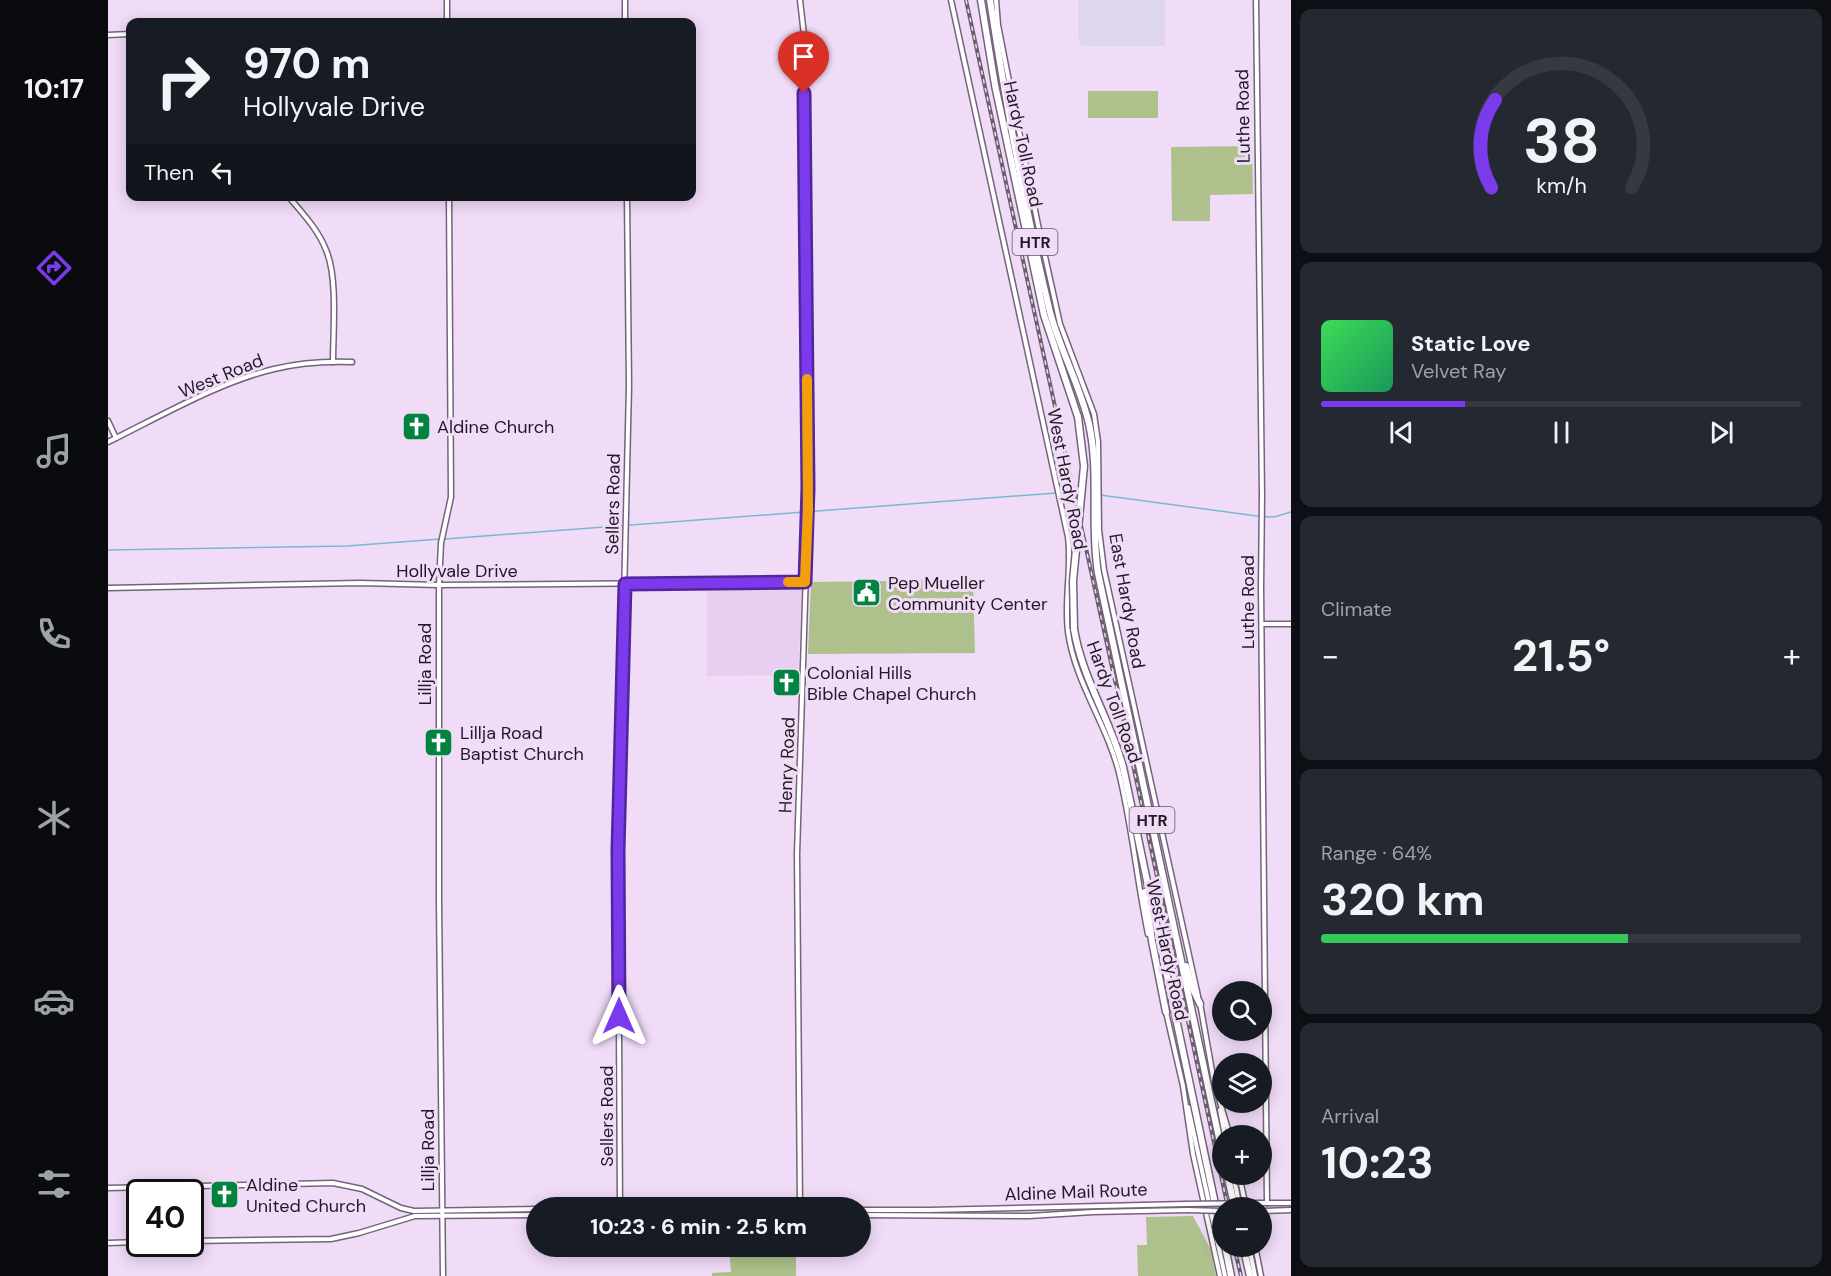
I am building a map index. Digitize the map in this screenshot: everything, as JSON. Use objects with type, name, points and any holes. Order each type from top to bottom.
[{"type":"highway","name":"Hardy Toll Road","points":[[981,0],[995,85],[1044,315],[1078,417],[1084,466],[1073,581],[1074,629],[1078,653],[1120,754],[1214,1197]]},
{"type":"highway","name":"Hardy Toll Road","points":[[990,0],[1007,115],[1050,312],[1089,423],[1092,445],[1094,543],[1098,573],[1216,1125]]},
{"type":"highway","points":[[1150,813],[1191,985],[1200,1004]]},
{"type":"highway","points":[[1145,873],[1145,899],[1166,1012]]},
{"type":"highway","points":[[1225,1257],[1232,1276]]},
{"type":"highway","points":[[1246,1257],[1250,1276]]},
{"type":"street","points":[[447,0],[447,18]]},
{"type":"street","points":[[625,0],[625,18]]},
{"type":"street","name":"Henry Road","points":[[800,0],[804,35],[808,508],[803,715],[796,854],[801,1111],[800,1197]]},
{"type":"street","name":"West Hardy Road","points":[[951,0],[1070,549],[1067,604],[1068,630],[1073,656],[1119,773],[1144,915],[1183,1086],[1192,1154],[1222,1276]]},
{"type":"street","name":"East Hardy Road","points":[[996,0],[998,25],[1008,77],[1058,316],[1094,414],[1098,442],[1101,549],[1108,592],[1200,1004],[1212,1071]]},
{"type":"street","name":"Luthe Road","points":[[1256,0],[1267,1197]]},
{"type":"street","points":[[108,35],[126,34]]},
{"type":"street","points":[[292,201],[315,230],[331,262],[333,362]]},
{"type":"street","name":"Lillja Road","points":[[443,1276],[439,585],[441,542],[452,497],[449,201]]},
{"type":"street","name":"Sellers Road","points":[[620,1197],[618,870],[629,386],[627,201]]},
{"type":"street","name":"West Road","points":[[108,442],[238,380],[283,367],[352,362]]},
{"type":"street","points":[[108,421],[116,438]]},
{"type":"street","name":"Hollyvale Drive","points":[[108,588],[360,584],[805,582]]},
{"type":"street","points":[[1262,624],[1291,624]]},
{"type":"street","points":[[1183,1086],[1212,1217]]},
{"type":"street","points":[[108,1188],[322,1182],[360,1189],[408,1210],[526,1215]]},
{"type":"street","name":"Aldine Mail Route","points":[[1272,1203],[1291,1203]]},
{"type":"street","points":[[1139,1204],[1140,1211]]},
{"type":"street","name":"Aldine Mail Route","points":[[871,1214],[1078,1205],[1212,1204]]},
{"type":"street","points":[[1078,1205],[1079,1213]]},
{"type":"street","points":[[204,1241],[331,1239],[359,1233],[405,1218],[442,1213],[526,1209]]},
{"type":"street","points":[[958,1209],[959,1215]]},
{"type":"street","name":"Aldine Mail Route","points":[[871,1210],[1029,1216],[1140,1211],[1210,1211]]},
{"type":"street","points":[[1272,1211],[1291,1210]]},
{"type":"street","points":[[108,1243],[126,1242]]},
{"type":"street","points":[[1221,1257],[1222,1276]]},
{"type":"street","points":[[1251,1257],[1255,1276]]},
{"type":"street","points":[[1257,1257],[1261,1276]]},
{"type":"shaded area","points":[[1078,0],[1165,0],[1165,46],[1081,46],[1078,35]]},
{"type":"shaded area","points":[[707,587],[802,587],[798,675],[707,676]]},
{"type":"green space","points":[[1088,91],[1158,91],[1158,118],[1088,118]]},
{"type":"green space","points":[[1252,146],[1253,194],[1210,195],[1210,221],[1172,221],[1171,147]]},
{"type":"green space","points":[[973,580],[975,653],[808,654],[811,582]]},
{"type":"green space","points":[[1193,1216],[1211,1250],[1216,1276],[1138,1276],[1137,1245],[1147,1245],[1146,1217]]},
{"type":"green space","points":[[730,1257],[796,1257],[796,1276],[712,1276],[712,1273],[731,1272]]},
{"type":"waterway","points":[[445,539],[1056,493]]},
{"type":"waterway","points":[[1061,493],[1080,494]]},
{"type":"waterway","points":[[1100,495],[1257,516],[1274,517],[1291,512]]},
{"type":"waterway","points":[[108,550],[347,546],[440,539]]},
{"type":"railway","points":[[966,0],[1226,1197]]},
{"type":"railway","points":[[1237,1257],[1241,1276]]},
{"type":"slow traffic","points":[[788,582],[805,582],[808,508],[807,379]]},
{"type":"place","name":"Aldine Church","points":[[416,427]]},
{"type":"place","name":"Pep Mueller Community Center","points":[[867,593]]},
{"type":"place","name":"Colonial Hills Bible Chapel Church","points":[[786,683]]},
{"type":"place","name":"Lillja Road Baptist Church","points":[[439,743]]},
{"type":"place","name":"Aldine United Church","points":[[225,1195]]},
{"type":"route","points":[[619,1016],[618,851],[625,584],[805,582],[808,488],[804,93]]}]
